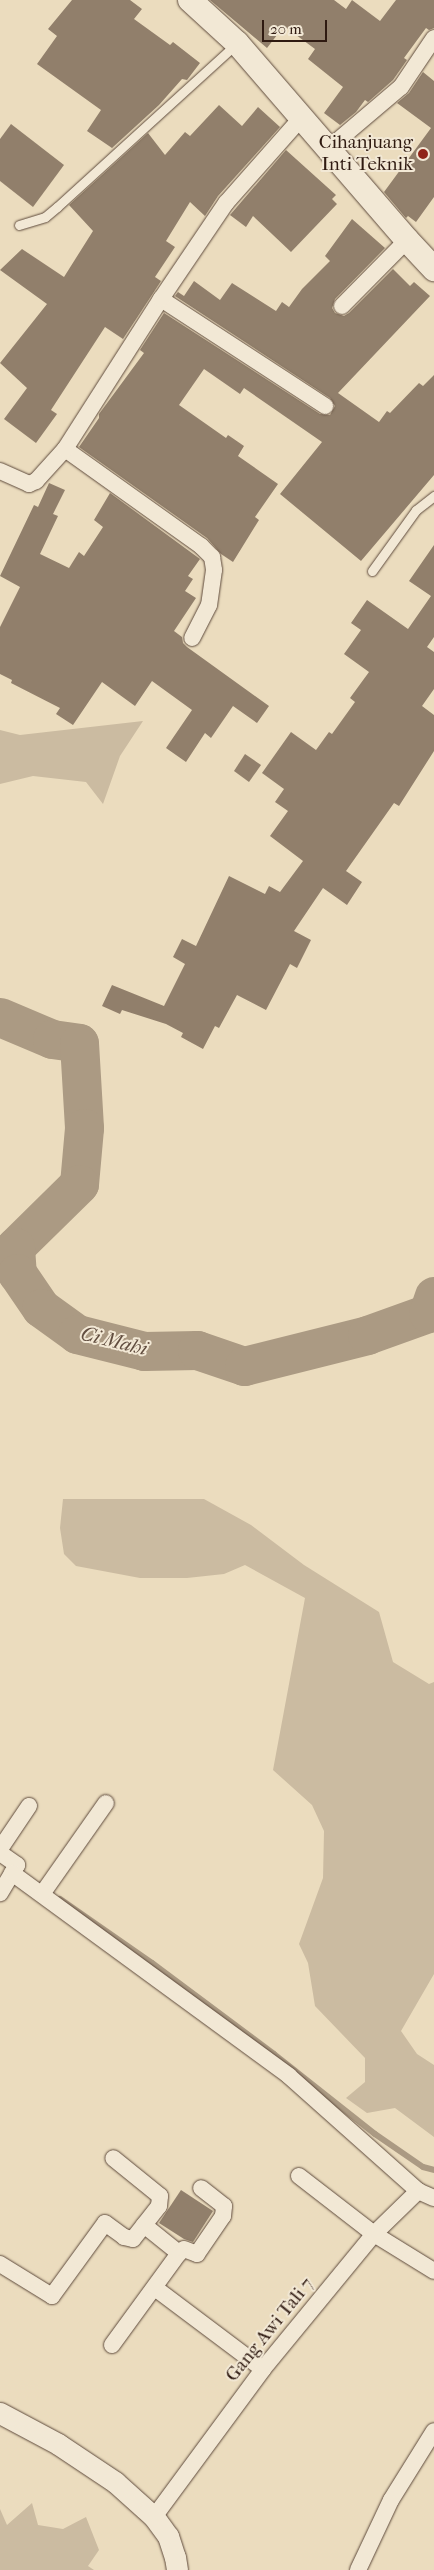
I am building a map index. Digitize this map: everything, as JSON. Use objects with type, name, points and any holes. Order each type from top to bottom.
[{"type":"main road","points":[[190,0],[237,43],[434,269]]},
{"type":"street","points":[[329,148],[401,87],[434,38]]},
{"type":"street","points":[[0,471],[29,484],[36,481],[65,450],[161,299],[226,203],[302,117]]},
{"type":"street","points":[[342,306],[407,240]]},
{"type":"street","points":[[161,299],[325,406]]},
{"type":"street","points":[[65,450],[201,546],[212,558],[214,570],[209,605],[192,638]]},
{"type":"street","points":[[42,1894],[106,1803]]},
{"type":"street","points":[[0,1849],[29,1806]]},
{"type":"street","points":[[0,1853],[17,1865],[0,1893]]},
{"type":"street","points":[[12,1873],[289,2076],[418,2191],[434,2198]]},
{"type":"street","points":[[0,2264],[52,2296],[105,2223],[130,2240],[144,2226],[159,2206],[160,2196],[113,2158]]},
{"type":"street","points":[[299,2176],[374,2234],[434,2271]]},
{"type":"street","points":[[112,2344],[180,2253],[184,2249],[196,2254],[225,2211],[224,2206],[201,2188]]},
{"type":"street","name":"Gang Awi Tali 7","points":[[154,2517],[263,2369],[374,2234],[418,2191]]},
{"type":"street","points":[[144,2226],[180,2253]]},
{"type":"street","points":[[155,2288],[263,2369]]},
{"type":"street","points":[[0,2413],[95,2466],[154,2517],[168,2536],[177,2570]]},
{"type":"street","points":[[358,2570],[391,2500],[434,2431]]},
{"type":"lane","points":[[19,225],[45,217],[57,207],[237,43]]},
{"type":"lane","points":[[372,571],[416,510],[434,496]]},
{"type":"shaded area","points":[[143,721],[120,756],[103,804],[86,782],[33,776],[0,784],[0,730],[20,735]]},
{"type":"shaded area","points":[[63,1499],[204,1499],[251,1525],[304,1565],[379,1612],[393,1662],[429,1684],[434,1682],[434,1974],[401,2031],[417,2054],[434,2065],[434,2137],[395,2108],[367,2113],[346,2098],[365,2082],[365,2058],[315,2006],[308,1963],[299,1944],[323,1878],[324,1831],[312,1805],[273,1770],[305,1598],[245,1565],[224,1574],[187,1578],[140,1578],[76,1566],[64,1554],[60,1528]]},
{"type":"shaded area","points":[[32,2503],[38,2525],[63,2529],[86,2517],[99,2550],[88,2566],[94,2570],[0,2570],[0,2509],[7,2525]]},
{"type":"building","points":[[72,0],[130,0],[142,9],[134,19],[170,45],[173,42],[200,63],[187,80],[182,79],[159,105],[112,148],[87,131],[101,110],[37,64],[57,36],[48,29]]},
{"type":"building","points":[[210,0],[334,0],[346,9],[352,0],[380,21],[396,0],[434,0],[434,28],[429,30],[426,28],[404,58],[407,60],[393,80],[368,102],[365,100],[356,112],[340,125],[324,113],[343,87],[308,59],[315,49],[284,26],[267,48]]},
{"type":"building","name":"Cihanjuang Inti Teknik","points":[[423,72],[434,81],[434,197],[416,222],[408,216],[406,218],[384,192],[431,128],[397,103],[409,93]]},
{"type":"building","points":[[219,105],[242,126],[258,107],[280,127],[218,196],[205,216],[190,202],[166,241],[175,247],[155,277],[161,281],[123,339],[105,327],[51,410],[57,414],[36,443],[4,419],[27,388],[0,363],[47,304],[0,270],[22,249],[64,277],[93,231],[69,205],[148,133],[165,155],[185,132],[190,136]]},
{"type":"building","points":[[11,124],[64,165],[33,207],[0,181],[0,139]]},
{"type":"building","points":[[286,150],[336,195],[332,199],[337,204],[291,252],[253,216],[246,227],[230,215]]},
{"type":"building","points":[[352,219],[385,248],[335,299],[332,308],[335,313],[344,316],[349,313],[393,269],[410,286],[414,282],[430,296],[338,393],[379,422],[387,411],[390,413],[419,383],[423,386],[434,375],[434,475],[361,561],[280,494],[322,442],[244,388],[240,394],[204,369],[179,405],[226,438],[228,435],[244,446],[238,456],[278,484],[255,517],[259,520],[233,562],[221,554],[207,538],[79,447],[99,418],[99,414],[144,353],[140,350],[164,313],[320,414],[330,415],[335,406],[330,398],[175,296],[178,292],[184,296],[194,281],[220,300],[232,283],[276,311],[282,302],[289,307],[302,289],[330,261],[325,256]]},
{"type":"building","points":[[49,483],[65,490],[53,514],[58,516],[40,554],[69,568],[79,552],[84,556],[103,527],[94,520],[110,493],[200,559],[188,576],[193,579],[185,591],[196,598],[174,631],[182,637],[183,643],[187,647],[269,706],[257,723],[233,706],[211,738],[205,733],[186,762],[166,748],[192,710],[152,681],[135,706],[102,682],[73,725],[56,714],[60,708],[11,683],[12,680],[0,674],[0,627],[20,587],[0,576],[34,505],[38,507]]},
{"type":"building","points":[[434,545],[434,637],[427,647],[434,652],[434,689],[422,706],[434,715],[434,751],[399,806],[394,803],[346,871],[362,882],[347,905],[323,888],[294,931],[311,940],[297,968],[290,964],[266,1010],[237,995],[219,1028],[215,1026],[203,1049],[181,1037],[183,1033],[166,1024],[122,1010],[120,1014],[102,1006],[112,985],[164,1006],[185,964],[173,957],[182,939],[196,946],[229,876],[265,894],[269,886],[280,892],[303,861],[270,836],[288,811],[275,802],[284,789],[262,773],[291,732],[316,750],[329,732],[332,734],[355,702],[350,698],[369,672],[344,654],[361,630],[351,623],[367,600],[408,629],[431,596],[409,581]]},
{"type":"building","points":[[245,754],[261,765],[249,782],[234,771]]},
{"type":"building","points":[[181,2190],[213,2211],[193,2242],[184,2239],[159,2223]]},
{"type":"waterway","name":"Ci Mahi","points":[[0,1017],[52,1039],[79,1043],[84,1128],[79,1184],[15,1247],[17,1273],[41,1308],[77,1334],[144,1351],[197,1350],[244,1366],[367,1335],[428,1313],[434,1296]]},
{"type":"waterway","points":[[60,1899],[152,1963],[274,2054],[375,2134],[423,2167],[434,2170]]},
{"type":"place","name":"Cihanjuang Inti Teknik","points":[[423,154]]}]
